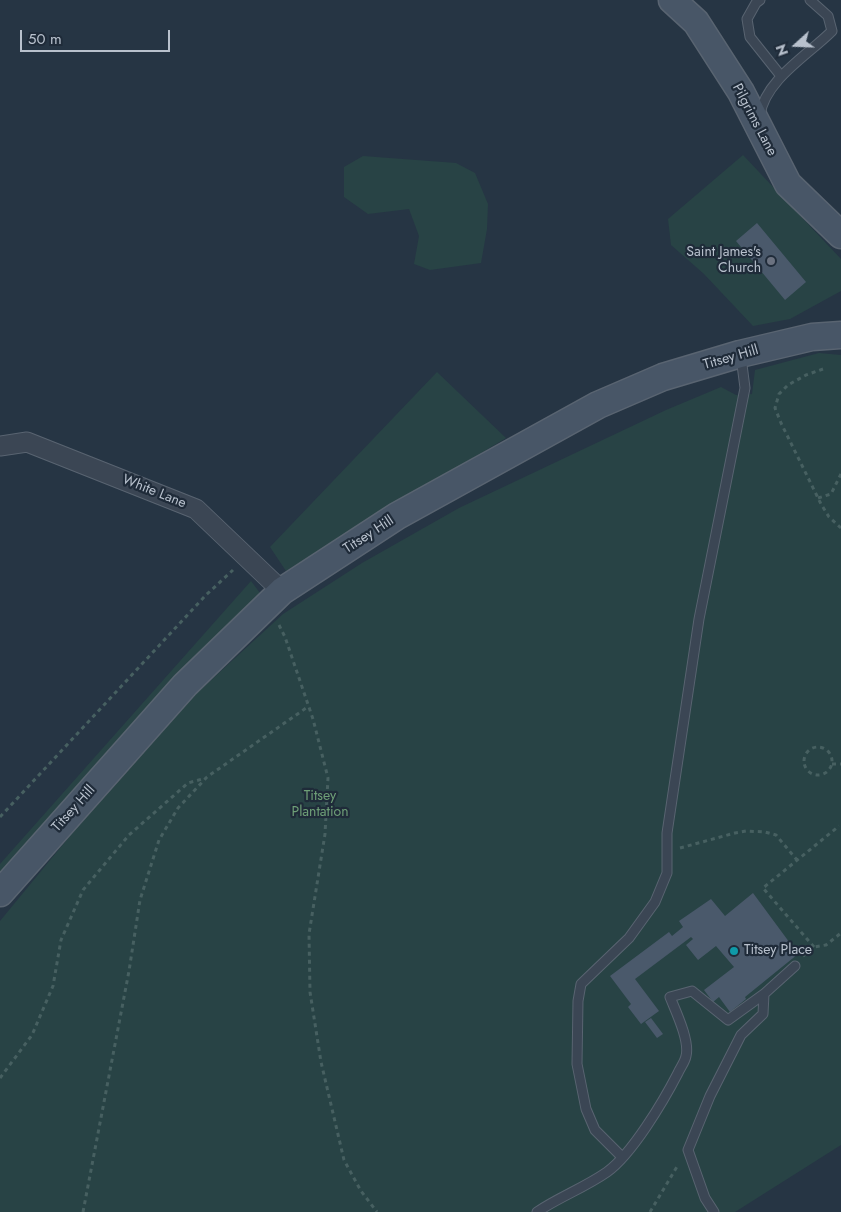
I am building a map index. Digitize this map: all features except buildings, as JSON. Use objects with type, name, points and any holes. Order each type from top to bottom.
[{"type":"main road","name":"Pilgrims Lane","points":[[672,0],[696,22],[741,92],[788,184],[841,235]]},
{"type":"main road","name":"Titsey Hill","points":[[0,893],[185,685],[276,598],[397,516],[598,405],[663,377],[740,354],[812,337],[841,335]]},
{"type":"street","name":"White Lane","points":[[0,446],[27,442],[196,509],[246,558],[276,598]]},
{"type":"lane","points":[[760,0],[747,18],[750,37],[782,76]]},
{"type":"lane","points":[[758,128],[762,106],[776,81],[832,31],[828,16],[810,0]]},
{"type":"lane","points":[[622,1157],[595,1130],[586,1109],[577,1064],[578,1001],[582,984],[629,938],[655,902],[667,873],[667,833],[699,619],[745,388],[740,354]]},
{"type":"lane","points":[[537,1212],[552,1202],[579,1190],[608,1171],[640,1135],[668,1093],[687,1055],[684,1034],[670,997],[692,991],[728,1020],[764,994],[795,966]]},
{"type":"lane","points":[[714,1212],[705,1198],[688,1150],[710,1096],[742,1035],[763,1014],[764,994]]},
{"type":"path","points":[[823,369],[806,375],[788,385],[778,394],[775,408],[818,498],[841,528]]},
{"type":"path","points":[[818,498],[831,494],[841,474]]},
{"type":"path","points":[[0,817],[206,595],[246,558]]},
{"type":"path","points":[[276,598],[285,637],[308,706],[328,778],[325,834],[310,934],[310,992],[321,1062],[344,1160],[360,1191],[377,1212]]},
{"type":"path","points":[[83,1212],[129,970],[140,900],[159,840],[178,808],[207,778],[308,706]]},
{"type":"path","points":[[823,748],[832,759],[832,764],[827,773],[820,775],[811,773],[805,769],[804,755],[810,749],[823,748]]},
{"type":"path","points":[[832,764],[841,764]]},
{"type":"path","points":[[0,1078],[32,1035],[53,986],[61,940],[82,890],[130,835],[188,782],[207,778]]},
{"type":"path","points":[[814,946],[763,888],[840,826]]},
{"type":"path","points":[[667,850],[685,848],[741,832],[765,832],[776,835],[797,860]]},
{"type":"path","points":[[795,966],[799,959],[814,946],[826,945],[841,933]]},
{"type":"path","points":[[650,1212],[688,1150]]},
{"type":"green space","points":[[743,155],[841,259],[841,291],[790,319],[753,326],[704,274],[671,245],[668,219]]},
{"type":"green space","points":[[363,156],[456,163],[475,173],[488,204],[487,229],[481,263],[430,270],[414,264],[419,236],[409,209],[368,214],[344,197],[344,167]]},
{"type":"green space","name":"Titsey Plantation","points":[[819,353],[841,355],[841,1145],[735,1212],[0,1212],[0,921],[74,831],[197,693],[283,614],[362,563],[459,508],[666,410],[721,387],[736,395],[752,394],[755,370]]},
{"type":"green space","points":[[437,372],[506,438],[286,571],[270,547]]},
{"type":"green space","points":[[251,581],[260,593],[39,831],[0,878],[0,864]]},
{"type":"place","name":"Saint James's Church","points":[[771,261]]},
{"type":"place","name":"Titsey Place","points":[[734,951]]}]
